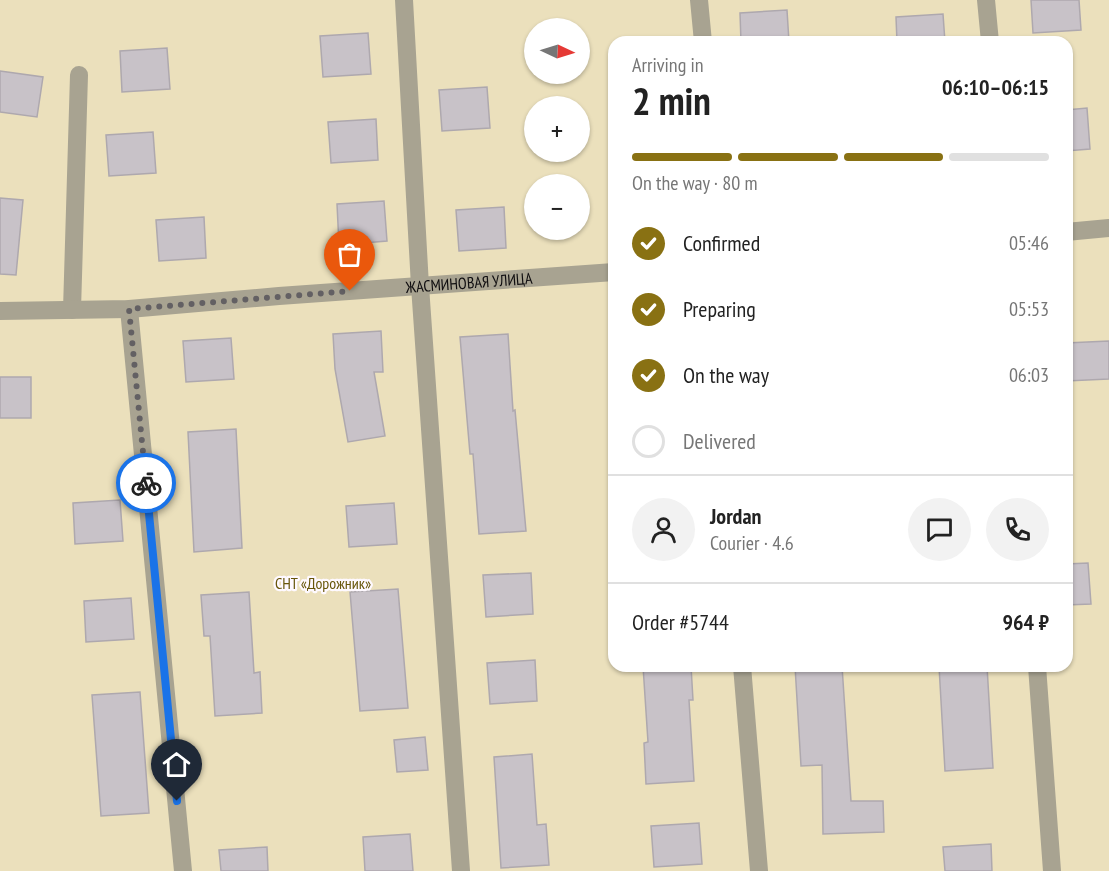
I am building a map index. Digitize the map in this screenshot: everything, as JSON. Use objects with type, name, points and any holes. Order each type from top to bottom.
[{"type":"street","points":[[404,0],[420,286],[461,871]]},
{"type":"street","points":[[699,0],[702,36]]},
{"type":"street","points":[[986,0],[989,36]]},
{"type":"street","points":[[72,310],[79,75]]},
{"type":"street","points":[[1073,231],[1109,228]]},
{"type":"street","name":"ЖАСМИНОВАЯ УЛИЦА","points":[[0,311],[129,309],[608,272]]},
{"type":"street","points":[[129,309],[183,871]]},
{"type":"street","points":[[742,672],[759,871]]},
{"type":"street","points":[[1037,672],[1052,871]]},
{"type":"green space","name":"СНТ «Дорожник»","points":[[0,0],[1109,0],[1109,871],[0,871]]},
{"type":"building","points":[[1031,0],[1079,0],[1081,30],[1033,33]]},
{"type":"building","points":[[787,10],[789,36],[741,36],[740,13]]},
{"type":"building","points":[[943,14],[945,36],[897,36],[896,17]]},
{"type":"building","points":[[368,33],[371,74],[323,77],[320,36]]},
{"type":"building","points":[[167,48],[170,89],[122,92],[120,51]]},
{"type":"building","points":[[0,71],[43,77],[37,117],[0,112]]},
{"type":"building","points":[[487,87],[490,128],[442,131],[439,90]]},
{"type":"building","points":[[1087,108],[1090,149],[1073,150],[1073,109]]},
{"type":"building","points":[[376,119],[378,160],[331,163],[328,122]]},
{"type":"building","points":[[153,132],[156,173],[109,176],[106,135]]},
{"type":"building","points":[[0,198],[23,200],[16,275],[0,274]]},
{"type":"building","points":[[384,201],[387,241],[339,245],[337,204]]},
{"type":"building","points":[[504,207],[506,248],[459,251],[456,210]]},
{"type":"building","points":[[204,217],[206,258],[159,261],[156,220]]},
{"type":"building","points":[[381,331],[383,372],[374,372],[385,436],[348,442],[335,369],[333,334]]},
{"type":"building","points":[[508,334],[513,411],[515,410],[526,531],[479,534],[460,337]]},
{"type":"building","points":[[231,338],[234,379],[186,382],[183,341]]},
{"type":"building","points":[[1109,341],[1109,379],[1073,381],[1073,343]]},
{"type":"building","points":[[0,377],[31,377],[31,418],[0,418]]},
{"type":"building","points":[[236,429],[242,548],[194,552],[188,432]]},
{"type":"building","points":[[120,500],[123,541],[75,544],[73,503]]},
{"type":"building","points":[[394,503],[397,544],[349,547],[346,506]]},
{"type":"building","points":[[1088,563],[1091,604],[1073,605],[1073,564]]},
{"type":"building","points":[[531,573],[533,614],[486,617],[483,575]]},
{"type":"building","points":[[398,589],[408,708],[360,711],[350,592]]},
{"type":"building","points":[[249,592],[254,673],[260,672],[262,713],[215,716],[210,636],[204,636],[201,595]]},
{"type":"building","points":[[131,598],[134,639],[86,642],[84,601]]},
{"type":"building","points":[[535,660],[537,701],[490,704],[487,663]]},
{"type":"building","points":[[643,672],[691,672],[693,700],[689,700],[694,781],[646,784],[644,743],[648,742]]},
{"type":"building","points":[[795,672],[842,672],[851,801],[883,801],[884,832],[823,834],[822,765],[801,766]]},
{"type":"building","points":[[939,672],[987,672],[993,768],[945,771]]},
{"type":"building","points":[[140,692],[149,813],[101,816],[92,695]]},
{"type":"building","points":[[425,737],[428,770],[397,772],[394,740]]},
{"type":"building","points":[[532,754],[537,825],[546,824],[549,865],[501,868],[494,757]]},
{"type":"building","points":[[699,823],[702,864],[654,867],[651,826]]},
{"type":"building","points":[[410,834],[413,871],[365,871],[363,837]]},
{"type":"building","points":[[991,844],[992,871],[945,871],[943,847]]},
{"type":"building","points":[[267,847],[268,871],[221,871],[219,850]]},
{"type":"way so far","points":[[146,483],[129,309],[350,291]]},
{"type":"route","points":[[146,483],[177,801]]}]
